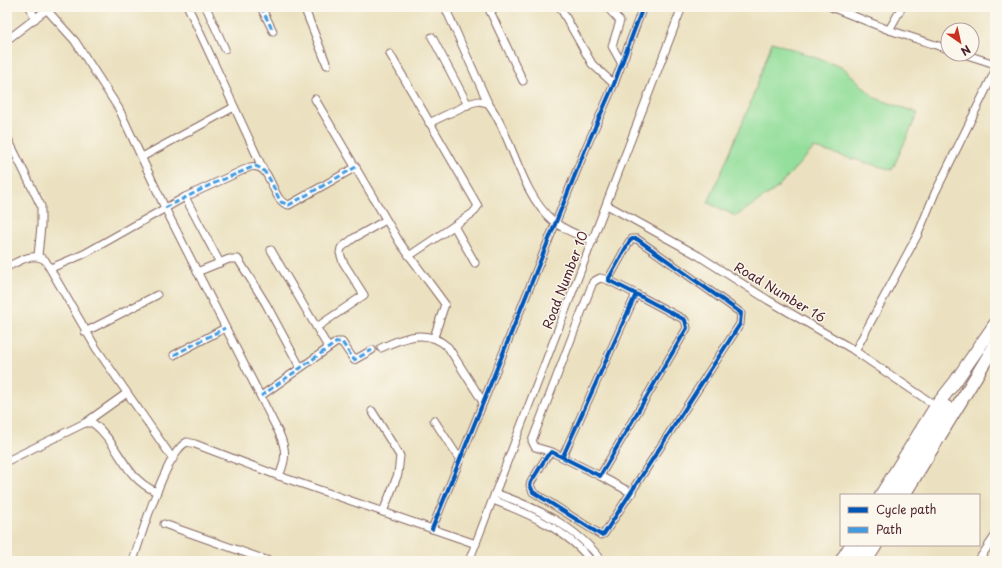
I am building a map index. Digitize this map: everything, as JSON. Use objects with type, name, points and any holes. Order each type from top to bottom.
[{"type":"highway","points":[[882,494],[936,406],[955,382],[995,324]]},
{"type":"highway","points":[[905,494],[995,345]]},
{"type":"highway","points":[[894,494],[953,398],[955,382]]},
{"type":"highway","points":[[953,398],[967,390]]},
{"type":"highway","points":[[841,561],[850,546]]},
{"type":"highway","points":[[855,561],[863,546]]},
{"type":"highway","points":[[866,561],[875,546]]},
{"type":"street","points":[[30,7],[35,19]]},
{"type":"street","points":[[188,7],[262,169],[281,202],[289,205],[356,167]]},
{"type":"street","points":[[206,7],[225,49]]},
{"type":"street","points":[[261,7],[273,31]]},
{"type":"street","points":[[304,7],[327,65]]},
{"type":"street","points":[[445,7],[488,103],[501,126],[538,203],[556,223],[569,232],[593,241]]},
{"type":"street","points":[[497,7],[489,9],[523,81]]},
{"type":"street","points":[[560,7],[592,64],[614,84]]},
{"type":"street","points":[[608,7],[620,21],[612,46],[622,64]]},
{"type":"street","points":[[432,529],[614,84],[642,7]]},
{"type":"street","name":"Road Number 10","points":[[469,561],[682,7]]},
{"type":"street","points":[[831,7],[889,30],[940,46]]},
{"type":"street","points":[[889,30],[902,7]]},
{"type":"street","points":[[7,40],[48,8],[75,42],[106,88],[142,157],[165,208],[261,396],[284,445],[286,454],[279,476]]},
{"type":"street","points":[[432,37],[468,105]]},
{"type":"street","points":[[390,54],[478,206],[476,211],[409,256]]},
{"type":"street","points":[[980,59],[995,64]]},
{"type":"street","points":[[855,351],[918,234],[935,193],[995,72]]},
{"type":"street","points":[[315,99],[386,220],[409,256],[444,304],[434,337]]},
{"type":"street","points":[[429,123],[478,101],[488,103]]},
{"type":"street","points":[[142,157],[234,106]]},
{"type":"street","points":[[7,137],[41,206],[38,256]]},
{"type":"street","points":[[51,268],[84,254],[185,197],[250,167],[255,166],[262,169]]},
{"type":"street","points":[[185,197],[220,263]]},
{"type":"street","name":"Road Number 16","points":[[607,205],[699,256],[768,300],[855,351],[936,406]]},
{"type":"street","points":[[317,326],[364,295],[343,262],[340,253],[341,248],[354,238],[386,220]]},
{"type":"street","points":[[454,226],[475,264]]},
{"type":"street","points":[[552,452],[547,456],[531,482],[530,485],[533,492],[601,535],[607,532],[736,331],[742,319],[741,313],[637,239],[632,239],[629,242],[608,280]]},
{"type":"street","points":[[271,250],[328,347]]},
{"type":"street","points":[[7,267],[21,260],[38,256],[45,260],[51,268],[86,332],[173,459]]},
{"type":"street","points":[[197,272],[235,258],[240,262],[266,304],[300,367]]},
{"type":"street","points":[[600,476],[687,328],[685,320],[608,280],[600,278],[593,282],[532,441],[536,447],[563,456],[600,476],[632,493]]},
{"type":"street","points":[[563,456],[636,294]]},
{"type":"street","points":[[86,332],[157,295]]},
{"type":"street","points":[[174,355],[226,328]]},
{"type":"street","points":[[381,348],[414,335],[434,337],[448,347],[483,402]]},
{"type":"street","points":[[261,396],[328,347],[340,341],[354,360],[372,350]]},
{"type":"street","points":[[7,461],[85,423],[128,393]]},
{"type":"street","points":[[372,411],[400,456],[398,474],[383,512]]},
{"type":"street","points":[[434,420],[460,460]]},
{"type":"street","points":[[85,423],[94,423],[100,428],[129,471],[146,488],[157,492]]},
{"type":"street","points":[[133,561],[157,492],[180,446],[187,442],[191,442],[279,476],[476,544]]},
{"type":"street","points":[[525,512],[533,492]]},
{"type":"street","points":[[495,493],[528,505],[585,541],[602,561]]},
{"type":"street","points":[[492,500],[525,512],[568,540],[591,561]]},
{"type":"street","points":[[164,524],[269,561]]},
{"type":"street","points":[[978,561],[995,536]]},
{"type":"green space","points":[[772,42],[844,68],[875,98],[918,113],[892,170],[814,148],[776,189],[736,216],[708,203],[749,107]]},
{"type":"marked path","points":[[261,7],[273,31]]},
{"type":"marked path","points":[[165,208],[210,185],[255,166],[264,171],[268,176],[281,202],[289,205],[356,167]]},
{"type":"marked path","points":[[174,355],[225,328]]},
{"type":"marked path","points":[[261,396],[337,342],[342,342],[354,360],[372,350]]},
{"type":"cycle path","points":[[432,529],[585,150],[614,84],[643,7]]},
{"type":"cycle path","points":[[563,456],[636,294],[685,320],[687,328],[600,476],[552,452],[547,456],[531,482],[530,485],[533,492],[601,535],[604,534],[740,324],[741,313],[637,239],[632,239],[608,280],[636,294]]}]
